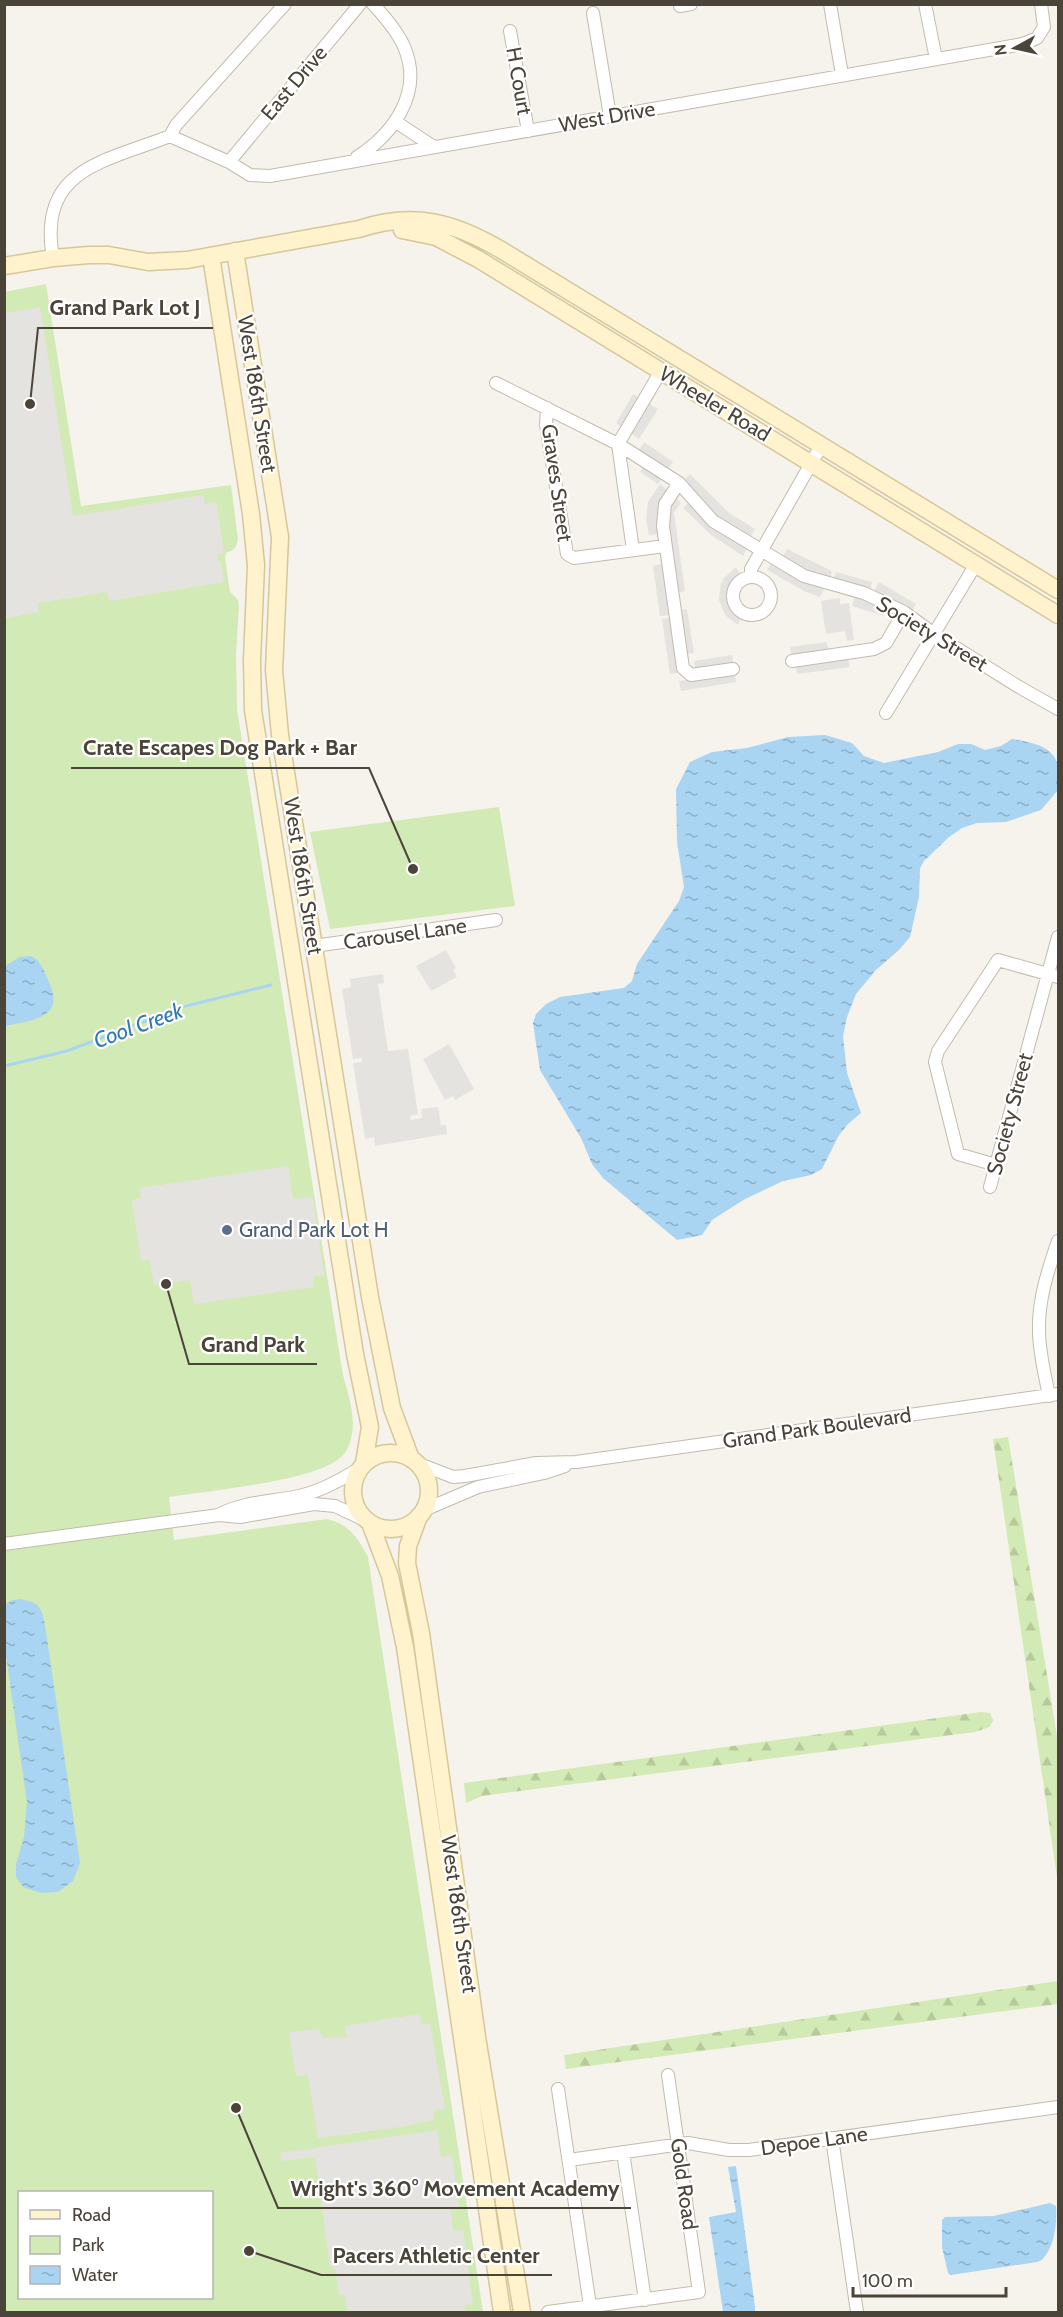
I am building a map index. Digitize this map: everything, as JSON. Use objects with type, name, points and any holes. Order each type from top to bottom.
[{"type":"street","points":[[53,258],[50,231],[52,212],[59,196],[69,183],[96,163],[170,136],[176,125],[285,4]]},
{"type":"street","name":"East Drive","points":[[229,162],[360,4]]},
{"type":"street","points":[[350,161],[376,144],[396,122],[408,90],[409,64],[405,49],[373,4]]},
{"type":"street","points":[[830,4],[842,75]]},
{"type":"street","points":[[925,4],[936,59]]},
{"type":"street","name":"West Drive","points":[[170,136],[258,177],[1023,44],[1037,38],[1044,27],[1041,4]]},
{"type":"street","points":[[593,13],[610,117]]},
{"type":"street","name":"H Court","points":[[510,31],[528,131]]},
{"type":"street","points":[[396,122],[434,147]]},
{"type":"street","name":"Wheeler Road","points":[[4,266],[53,258],[109,255],[159,262],[205,257],[359,229],[380,222],[412,220],[446,224],[475,234],[1059,590]]},
{"type":"street","name":"Wheeler Road","points":[[359,229],[416,231],[456,246],[1059,615]]},
{"type":"street","name":"West 186th Street","points":[[235,251],[280,537],[275,687],[295,829],[378,1342],[392,1408],[414,1461]]},
{"type":"street","name":"West 186th Street","points":[[205,257],[255,554],[253,710],[325,1152],[355,1354],[370,1427],[362,1466]]},
{"type":"street","points":[[661,371],[618,444],[633,550],[665,546]]},
{"type":"street","name":"Society Street","points":[[496,383],[618,444],[679,483],[713,520],[804,576],[864,593],[904,612],[934,634],[1059,709]]},
{"type":"street","name":"Graves Street","points":[[547,408],[546,425],[566,550],[574,558],[633,550]]},
{"type":"street","points":[[751,577],[751,569],[821,446]]},
{"type":"street","points":[[679,483],[665,504],[663,518],[681,663],[684,671],[691,675],[733,669]]},
{"type":"street","points":[[886,713],[976,564]]},
{"type":"street","points":[[792,661],[883,646],[904,612]]},
{"type":"street","points":[[272,833],[295,829]]},
{"type":"street","name":"Carousel Lane","points":[[314,946],[496,920]]},
{"type":"street","name":"Society Street","points":[[990,1187],[1053,975],[1059,937]]},
{"type":"street","points":[[996,1165],[958,1154],[935,1062],[938,1051],[998,960],[1053,975]]},
{"type":"street","points":[[1054,1395],[1039,1333],[1047,1275],[1059,1241]]},
{"type":"street","name":"Grand Park Boulevard","points":[[414,1461],[453,1477],[465,1476],[536,1462],[576,1462],[1054,1395]]},
{"type":"street","points":[[4,1544],[219,1515],[240,1517],[314,1504],[335,1506],[380,1528],[394,1529],[408,1525],[422,1513],[429,1489],[426,1475],[414,1461],[391,1452],[376,1455],[362,1466],[322,1489],[293,1497],[239,1505],[219,1515]]},
{"type":"street","name":"Grand Park Boulevard","points":[[422,1513],[478,1487],[544,1473],[576,1462]]},
{"type":"street","points":[[362,1466],[353,1482],[353,1496],[357,1510],[369,1522]]},
{"type":"street","name":"West 186th Street","points":[[422,1513],[408,1546],[407,1563],[421,1633],[477,2037],[522,2313]]},
{"type":"street","name":"West 186th Street","points":[[369,1522],[390,1576],[405,1647],[501,2313]]},
{"type":"street","name":"Gold Road","points":[[645,2300],[699,2292],[668,2075]]},
{"type":"street","points":[[558,2089],[590,2306]]},
{"type":"street","name":"Depoe Lane","points":[[569,2160],[678,2144],[740,2150],[1059,2107]]},
{"type":"street","points":[[832,2138],[856,2313]]},
{"type":"street","points":[[548,2313],[645,2300],[624,2152]]},
{"type":"green space","points":[[46,284],[81,506],[231,485],[238,539],[236,546],[226,553],[225,558],[230,592],[238,600],[239,606],[236,654],[237,709],[342,1370],[352,1410],[353,1426],[350,1442],[343,1455],[331,1464],[312,1472],[262,1484],[169,1497],[174,1540],[327,1519],[347,1528],[368,1557],[483,2312],[5,2312],[4,292]]},
{"type":"green space","points":[[499,807],[515,906],[330,929],[310,832]]},
{"type":"green space","points":[[1008,1437],[1058,1742],[1058,1884],[993,1439]]},
{"type":"green space","points":[[981,1712],[990,1713],[993,1720],[990,1727],[975,1732],[482,1796],[466,1803],[464,1783]]},
{"type":"green space","points":[[1058,1981],[1058,2004],[566,2069],[564,2055]]},
{"type":"shaded area","points":[[40,307],[73,516],[204,495],[205,504],[216,502],[224,553],[217,555],[218,562],[221,561],[224,582],[109,601],[107,592],[38,603],[39,612],[5,618],[5,313]]},
{"type":"shaded area","points":[[633,394],[658,409],[639,439],[616,423]]},
{"type":"shaded area","points":[[644,442],[673,462],[658,484],[640,472],[649,457],[639,450]]},
{"type":"shaded area","points":[[690,474],[729,513],[755,529],[751,536],[753,538],[743,556],[711,535],[683,508],[689,502],[677,488]]},
{"type":"shaded area","points":[[660,484],[681,503],[674,513],[685,591],[677,593],[679,610],[687,609],[694,653],[676,655],[678,673],[670,674],[662,619],[669,618],[669,615],[660,616],[653,566],[661,564],[657,534],[649,535],[646,519],[648,502]]},
{"type":"shaded area","points":[[787,549],[832,571],[830,578],[833,579],[836,572],[872,582],[871,589],[874,591],[879,582],[916,604],[909,616],[888,609],[884,616],[852,606],[854,598],[824,589],[820,597],[806,592],[767,570],[778,552],[783,556]]},
{"type":"shaded area","points":[[736,567],[740,574],[729,585],[727,598],[729,607],[741,618],[738,625],[725,615],[719,600],[723,579]]},
{"type":"shaded area","points":[[840,598],[840,604],[849,603],[854,640],[847,641],[845,631],[826,634],[821,601]]},
{"type":"shaded area","points":[[827,642],[830,661],[848,658],[850,667],[797,674],[796,667],[793,668],[790,647]]},
{"type":"shaded area","points":[[732,655],[736,682],[681,691],[679,681],[697,678],[694,661]]},
{"type":"shaded area","points":[[446,950],[456,968],[453,970],[457,977],[431,991],[416,966]]},
{"type":"shaded area","points":[[383,974],[384,983],[378,984],[388,1051],[408,1049],[418,1114],[410,1116],[411,1120],[422,1118],[421,1109],[438,1107],[441,1125],[446,1125],[447,1134],[375,1146],[374,1137],[365,1139],[353,1063],[362,1062],[362,1058],[353,1059],[342,989],[351,987],[350,979]]},
{"type":"shaded area","points":[[449,1044],[474,1089],[455,1100],[453,1096],[445,1100],[423,1059]]},
{"type":"shaded area","name":"Grand Park Lot H","points":[[288,1166],[293,1199],[313,1197],[324,1275],[313,1277],[314,1287],[194,1304],[190,1280],[154,1285],[150,1260],[141,1261],[132,1200],[141,1198],[140,1188]]},
{"type":"shaded area","points":[[420,2014],[422,2025],[430,2023],[445,2109],[433,2110],[434,2120],[395,2128],[318,2138],[308,2075],[296,2076],[289,2032],[319,2029],[322,2038],[347,2037],[345,2026]]},
{"type":"shaded area","points":[[437,2130],[441,2157],[452,2156],[459,2207],[450,2208],[453,2231],[463,2230],[473,2304],[464,2305],[465,2312],[347,2312],[345,2295],[339,2295],[335,2267],[330,2267],[315,2157],[281,2161],[280,2153]]},
{"type":"water","points":[[825,735],[852,743],[864,756],[884,763],[938,752],[958,744],[971,744],[985,750],[1001,746],[1012,739],[1026,742],[1046,749],[1056,759],[1059,772],[1058,790],[1041,810],[1006,822],[977,823],[962,828],[924,861],[920,868],[919,897],[910,937],[876,970],[856,994],[847,1017],[843,1036],[847,1073],[861,1113],[839,1135],[822,1169],[811,1175],[783,1181],[745,1199],[712,1220],[702,1235],[677,1240],[603,1178],[592,1164],[581,1138],[540,1070],[533,1023],[536,1014],[546,1004],[560,997],[624,988],[632,981],[637,964],[679,901],[684,887],[677,842],[676,789],[690,762],[712,752],[747,748],[788,737]]},
{"type":"water","points":[[31,956],[40,964],[49,982],[53,1004],[43,1016],[5,1026],[5,966],[20,957]]},
{"type":"water","points":[[20,1599],[36,1604],[41,1609],[44,1619],[80,1863],[73,1881],[58,1892],[41,1893],[23,1887],[16,1877],[16,1864],[24,1837],[27,1802],[5,1649],[4,1605]]},
{"type":"water","points":[[736,2166],[755,2312],[723,2312],[709,2217],[736,2212],[728,2167]]},
{"type":"water","points":[[1050,2203],[1056,2206],[1055,2227],[1050,2248],[1042,2260],[951,2275],[948,2273],[942,2247],[942,2220],[945,2217],[994,2216]]},
{"type":"waterway","name":"Cool Creek","points":[[4,1066],[67,1051],[182,1007],[271,985]]},
{"type":"place","name":"Grand Park Lot J","points":[[30,404]]},
{"type":"place","name":"Crate Escapes Dog Park + Bar","points":[[413,869]]},
{"type":"place","name":"Grand Park Lot H","points":[[227,1230]]},
{"type":"place","name":"Grand Park","points":[[166,1284]]},
{"type":"place","name":"Wright's 360° Movement Academy","points":[[236,2108]]},
{"type":"place","name":"Pacers Athletic Center","points":[[249,2251]]}]
